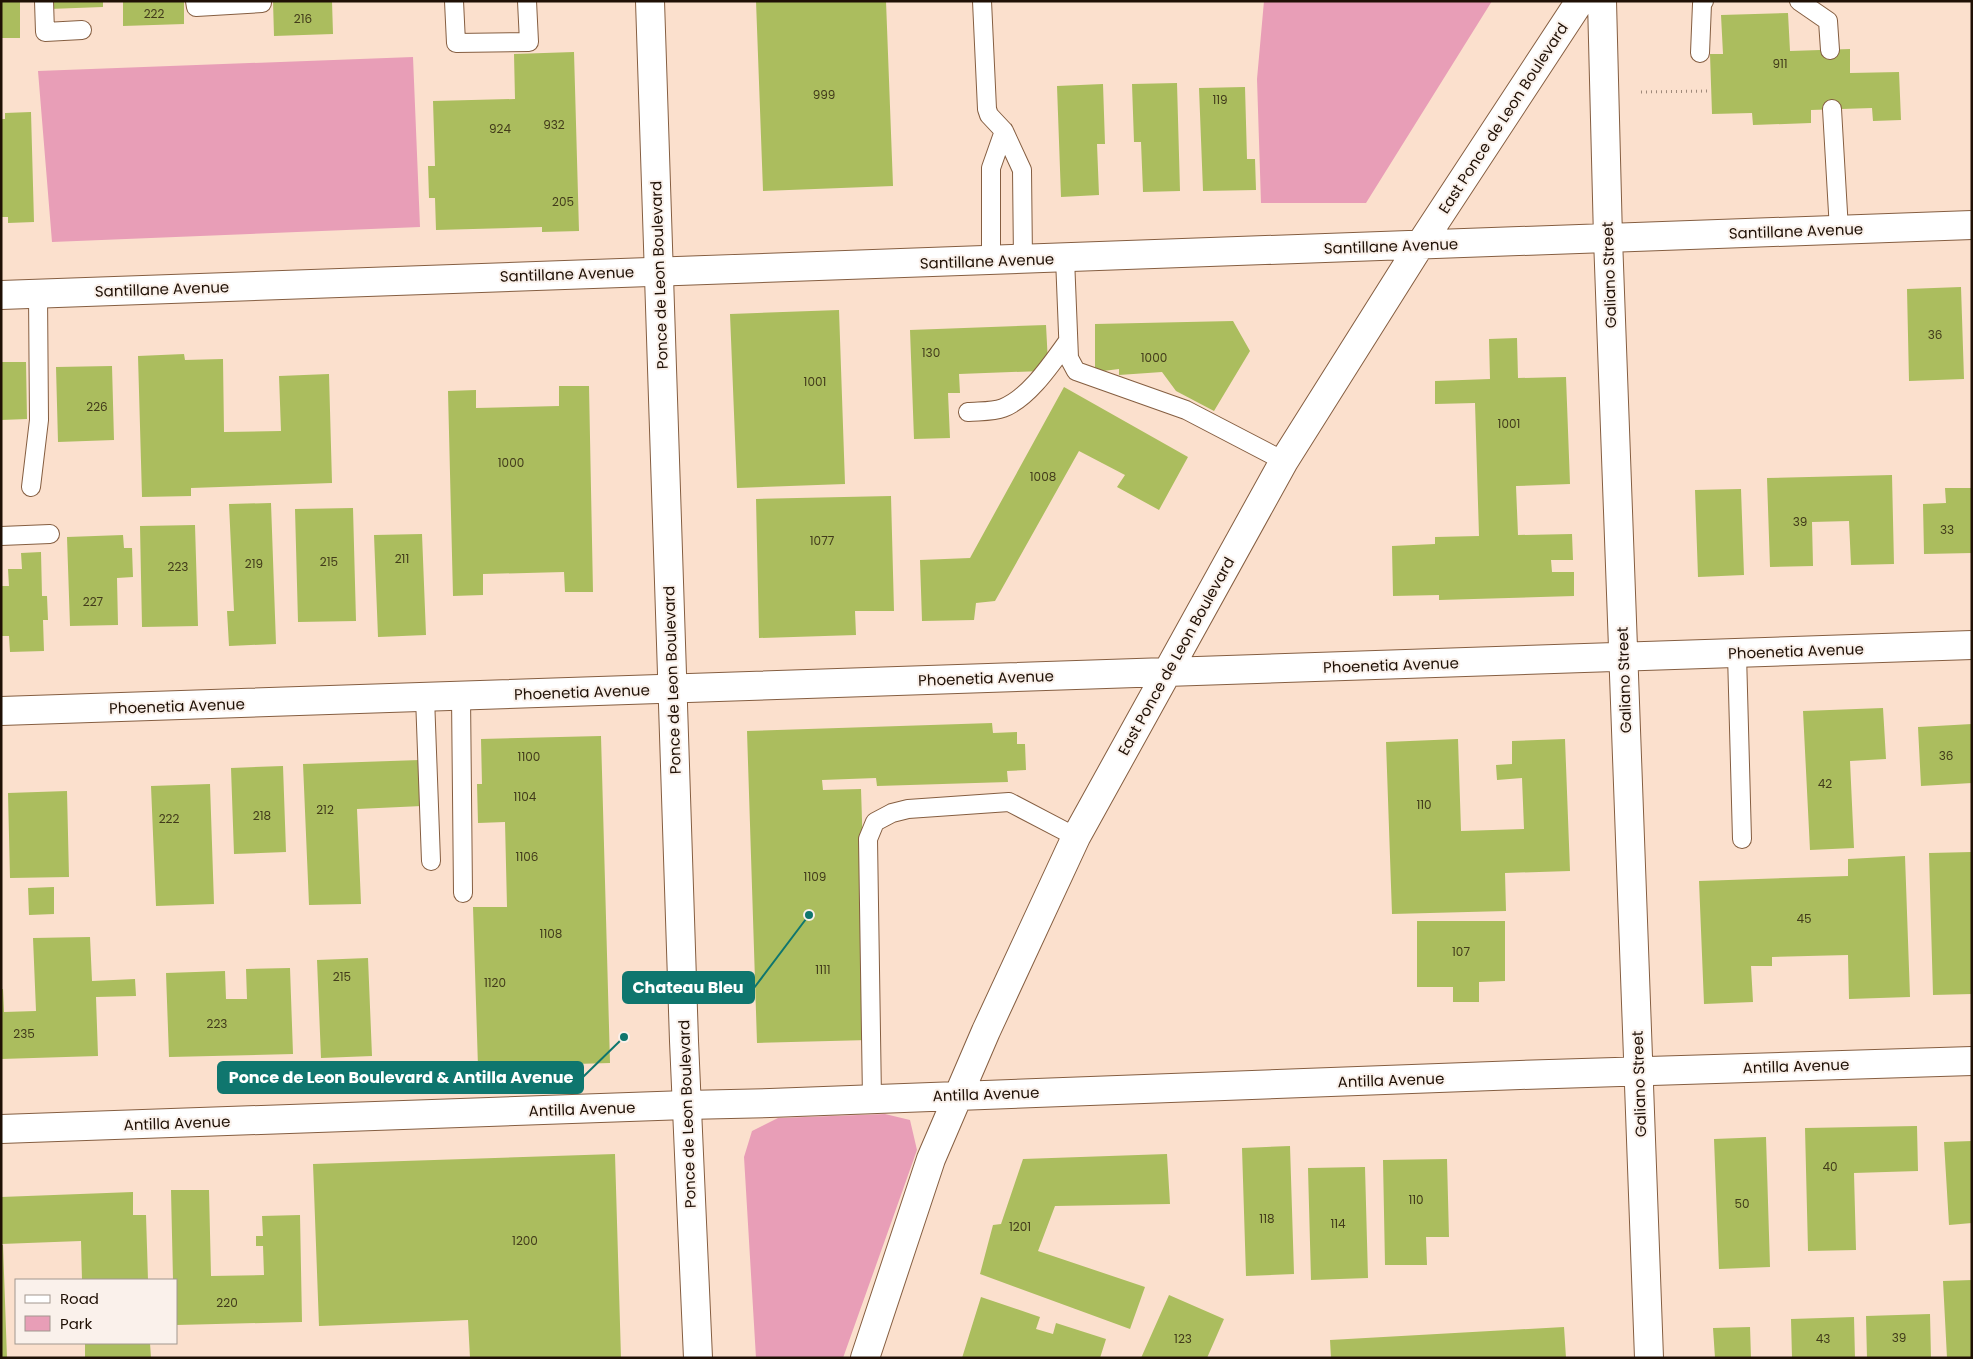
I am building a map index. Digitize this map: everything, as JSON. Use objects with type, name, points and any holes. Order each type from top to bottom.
[{"type":"street","name":"Ponce de Leon Boulevard","points":[[650,1],[686,1104],[698,1358]]},
{"type":"street","name":"East Ponce de Leon Boulevard","points":[[865,1358],[931,1159],[986,1031],[1076,837],[1284,460],[1420,246],[1580,1]]},
{"type":"street","name":"Galiano Street","points":[[1602,1],[1608,238],[1649,1358]]},
{"type":"street","name":"Santillane Avenue","points":[[1,295],[1972,225]]},
{"type":"street","name":"Phoenetia Avenue","points":[[1,712],[1972,645]]},
{"type":"street","name":"Antilla Avenue","points":[[1,1129],[686,1104],[770,1104],[958,1095],[1972,1061]]},
{"type":"lane","points":[[44,1],[46,32],[82,30]]},
{"type":"lane","points":[[195,1],[196,7],[262,3]]},
{"type":"lane","points":[[454,1],[456,44],[529,42],[527,1]]},
{"type":"lane","points":[[982,1],[987,109],[989,115],[1004,131],[1022,170],[1022,260]]},
{"type":"lane","points":[[1700,53],[1702,4],[1704,1]]},
{"type":"lane","points":[[1799,1],[1828,21],[1830,50]]},
{"type":"lane","points":[[1832,109],[1839,230]]},
{"type":"lane","points":[[991,261],[991,168],[1004,131]]},
{"type":"lane","points":[[1065,258],[1069,358],[1076,371],[1186,410],[1284,460]]},
{"type":"lane","points":[[31,486],[39,420],[38,294]]},
{"type":"lane","points":[[968,412],[1001,409],[1017,402],[1050,366],[1068,341]]},
{"type":"lane","points":[[1,536],[50,534]]},
{"type":"lane","points":[[1737,654],[1742,839]]},
{"type":"lane","points":[[461,696],[463,893]]},
{"type":"lane","points":[[425,697],[431,861]]},
{"type":"lane","points":[[872,1099],[868,839],[875,822],[892,813],[908,809],[1009,802],[1076,837]]},
{"type":"path","points":[[1640,92],[1710,91]]},
{"type":"green space","points":[[1264,1],[1492,1],[1366,203],[1261,203],[1257,79]]},
{"type":"green space","points":[[413,57],[420,227],[52,242],[38,71]]},
{"type":"green space","points":[[885,1114],[910,1120],[917,1150],[843,1358],[756,1358],[744,1157],[752,1131],[778,1118]]},
{"type":"building","points":[[1,1],[20,1],[20,38],[1,38]]},
{"type":"building","points":[[49,1],[103,1],[103,7],[49,9]]},
{"type":"building","points":[[123,1],[184,1],[184,24],[123,26]]},
{"type":"building","points":[[273,1],[332,1],[333,34],[274,36]]},
{"type":"building","points":[[756,1],[886,1],[893,186],[763,191]]},
{"type":"building","points":[[1788,13],[1790,51],[1850,49],[1850,73],[1899,72],[1901,120],[1873,121],[1872,108],[1811,110],[1811,123],[1753,125],[1752,113],[1712,114],[1710,54],[1723,54],[1721,15]]},
{"type":"building","points":[[574,52],[579,231],[542,232],[542,227],[436,230],[435,198],[429,198],[428,166],[435,166],[433,101],[515,99],[514,54]]},
{"type":"building","points":[[1177,83],[1180,191],[1143,192],[1141,142],[1134,142],[1132,84]]},
{"type":"building","points":[[1103,84],[1105,144],[1097,144],[1099,195],[1061,197],[1057,86]]},
{"type":"building","points":[[1245,87],[1247,159],[1255,159],[1256,190],[1203,191],[1199,88]]},
{"type":"building","points":[[31,112],[34,222],[8,223],[8,217],[1,217],[1,119],[5,119],[5,113]]},
{"type":"building","points":[[1961,287],[1964,379],[1909,381],[1907,289]]},
{"type":"building","points":[[839,310],[845,484],[737,488],[730,314]]},
{"type":"building","points":[[1233,321],[1250,351],[1214,411],[1176,391],[1162,372],[1119,375],[1119,369],[1095,372],[1095,324]]},
{"type":"building","points":[[1046,325],[1048,363],[1042,371],[959,374],[960,393],[948,393],[950,438],[914,439],[910,330]]},
{"type":"building","points":[[1517,338],[1518,378],[1566,377],[1570,484],[1516,486],[1518,535],[1572,534],[1573,560],[1551,560],[1552,572],[1574,572],[1574,596],[1439,600],[1439,595],[1393,596],[1392,546],[1435,544],[1435,537],[1479,536],[1475,403],[1435,404],[1435,381],[1490,379],[1489,339]]},
{"type":"building","points":[[184,354],[185,360],[223,359],[224,432],[281,431],[279,376],[329,374],[332,483],[191,488],[191,496],[142,497],[138,356]]},
{"type":"building","points":[[1,362],[26,362],[27,419],[1,420]]},
{"type":"building","points":[[112,366],[114,440],[58,442],[56,367]]},
{"type":"building","points":[[559,386],[589,386],[593,592],[565,592],[564,572],[483,574],[483,595],[453,596],[448,391],[476,390],[476,408],[559,406]]},
{"type":"building","points":[[1064,387],[1188,457],[1159,510],[1117,487],[1125,475],[1079,451],[995,601],[976,603],[974,620],[922,621],[920,560],[970,558]]},
{"type":"building","points":[[1892,475],[1894,564],[1851,565],[1849,521],[1812,522],[1813,566],[1770,567],[1767,478]]},
{"type":"building","points":[[1945,488],[1972,488],[1972,553],[1924,554],[1923,504],[1946,503]]},
{"type":"building","points":[[1741,489],[1744,575],[1698,577],[1695,490]]},
{"type":"building","points":[[891,496],[894,611],[855,611],[856,635],[759,638],[756,499]]},
{"type":"building","points":[[271,503],[276,644],[229,646],[227,611],[234,611],[229,504]]},
{"type":"building","points":[[353,508],[356,621],[298,622],[295,509]]},
{"type":"building","points":[[195,525],[198,626],[142,627],[140,526]]},
{"type":"building","points":[[422,534],[426,635],[378,637],[374,535]]},
{"type":"building","points":[[123,535],[124,548],[132,548],[133,577],[117,578],[118,625],[70,626],[67,537]]},
{"type":"building","points":[[41,552],[42,596],[47,596],[48,620],[43,620],[44,651],[10,652],[9,636],[1,636],[1,586],[9,586],[8,569],[22,569],[21,553]]},
{"type":"building","points":[[1883,708],[1886,759],[1850,761],[1854,848],[1810,850],[1803,711]]},
{"type":"building","points":[[992,723],[993,733],[1017,732],[1017,744],[1025,744],[1026,770],[1007,771],[1008,782],[877,786],[876,778],[822,780],[823,790],[861,789],[869,1040],[757,1043],[747,731]]},
{"type":"building","points":[[1972,724],[1972,783],[1921,786],[1918,727]]},
{"type":"building","points":[[601,736],[610,1063],[478,1067],[473,907],[507,907],[505,822],[478,823],[477,784],[482,784],[481,739]]},
{"type":"building","points":[[1458,739],[1461,831],[1524,829],[1522,778],[1497,780],[1496,765],[1512,764],[1512,741],[1565,739],[1570,871],[1505,873],[1506,911],[1392,914],[1386,742]]},
{"type":"building","points":[[420,760],[422,806],[357,809],[361,904],[309,905],[303,764]]},
{"type":"building","points":[[283,766],[286,852],[234,854],[231,768]]},
{"type":"building","points":[[210,784],[214,904],[156,906],[151,786]]},
{"type":"building","points":[[67,791],[69,877],[10,878],[8,793]]},
{"type":"building","points":[[1972,852],[1972,994],[1933,995],[1929,853]]},
{"type":"building","points":[[1905,856],[1910,997],[1849,999],[1848,955],[1772,957],[1772,966],[1751,966],[1753,1002],[1704,1004],[1699,881],[1848,876],[1848,859]]},
{"type":"building","points":[[54,887],[54,914],[29,915],[28,888]]},
{"type":"building","points":[[1417,921],[1505,921],[1505,981],[1479,982],[1479,1002],[1453,1002],[1453,987],[1417,987]]},
{"type":"building","points":[[90,937],[92,981],[135,979],[136,996],[96,997],[98,1056],[1,1059],[1,989],[3,989],[4,1012],[36,1011],[33,938]]},
{"type":"building","points":[[368,958],[372,1056],[321,1058],[317,960]]},
{"type":"building","points":[[290,968],[293,1054],[169,1057],[166,973],[225,971],[226,999],[247,999],[246,969]]},
{"type":"building","points":[[1917,1126],[1918,1171],[1854,1173],[1856,1250],[1808,1251],[1805,1128]]},
{"type":"building","points":[[1766,1137],[1770,1267],[1719,1269],[1714,1139]]},
{"type":"building","points":[[1972,1141],[1972,1223],[1949,1225],[1944,1142]]},
{"type":"building","points":[[1290,1146],[1294,1274],[1246,1276],[1242,1148]]},
{"type":"building","points":[[615,1154],[621,1358],[470,1358],[468,1320],[319,1326],[313,1164]]},
{"type":"building","points":[[1167,1154],[1170,1204],[1055,1206],[1038,1251],[1145,1287],[1130,1329],[980,1274],[993,1225],[1001,1224],[1023,1159]]},
{"type":"building","points":[[1447,1159],[1449,1237],[1426,1237],[1427,1265],[1385,1265],[1383,1160]]},
{"type":"building","points":[[1365,1167],[1368,1278],[1311,1280],[1308,1168]]},
{"type":"building","points":[[171,1190],[209,1190],[211,1276],[264,1275],[263,1246],[256,1246],[256,1236],[263,1236],[262,1216],[300,1215],[302,1322],[178,1325],[178,1279],[173,1279]]},
{"type":"building","points":[[133,1192],[133,1215],[146,1215],[148,1279],[82,1279],[81,1241],[1,1244],[1,1197]]},
{"type":"building","points":[[1,1245],[3,1245],[7,1358],[1,1358]]},
{"type":"building","points":[[1972,1280],[1972,1358],[1947,1358],[1943,1281]]},
{"type":"building","points":[[1169,1295],[1224,1319],[1207,1358],[1141,1358]]},
{"type":"building","points":[[981,1297],[1040,1317],[1036,1329],[1053,1334],[1056,1323],[1106,1339],[1100,1358],[962,1358]]},
{"type":"building","points":[[1930,1314],[1931,1358],[1867,1358],[1866,1316]]},
{"type":"building","points":[[1854,1317],[1855,1358],[1792,1358],[1791,1319]]},
{"type":"building","points":[[1564,1327],[1566,1358],[1331,1358],[1330,1340]]},
{"type":"building","points":[[1750,1327],[1751,1358],[1715,1358],[1713,1328]]},
{"type":"building","points":[[85,1344],[150,1344],[151,1358],[85,1358]]},
{"type":"place","name":"Chateau Bleu","points":[[809,915]]},
{"type":"place","name":"Ponce de Leon Boulevard & Antilla Avenue","points":[[624,1037]]}]
